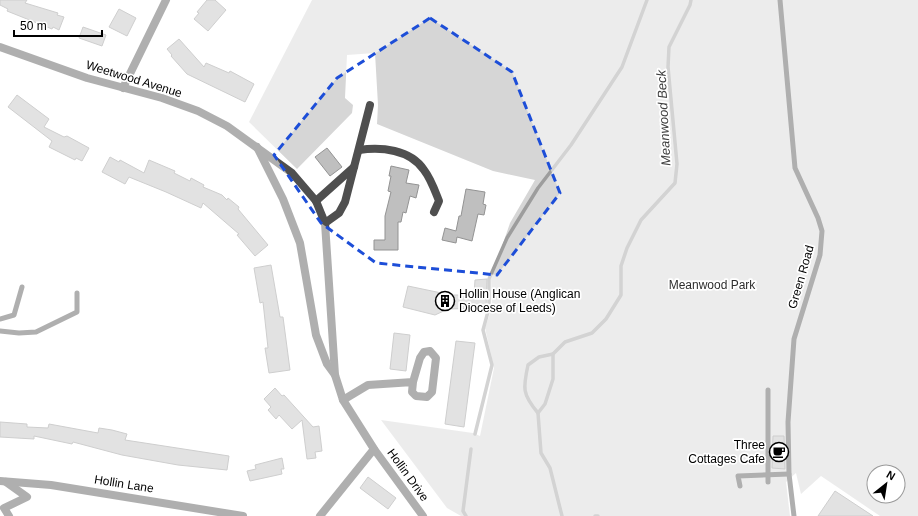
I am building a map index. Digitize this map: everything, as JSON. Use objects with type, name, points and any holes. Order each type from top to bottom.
[{"type":"street","points":[[123,88],[166,0]]},
{"type":"street","name":"Weetwood Avenue","points":[[0,47],[87,78],[162,98],[198,111],[227,126],[292,173],[316,201],[325,223],[335,375],[343,400],[374,449]]},
{"type":"street","points":[[325,223],[339,213],[345,202],[370,105]]},
{"type":"street","name":"Weetwood Avenue","points":[[255,145],[283,199],[300,243],[316,336],[327,364],[335,375]]},
{"type":"street","points":[[359,150],[385,149],[407,156],[416,161],[424,170],[440,201],[434,212]]},
{"type":"street","points":[[316,201],[354,166]]},
{"type":"street","points":[[430,351],[436,358],[432,392],[427,397],[416,396],[412,392],[413,382],[420,358],[424,352],[430,351]]},
{"type":"street","points":[[343,400],[368,385],[413,382]]},
{"type":"street","points":[[320,516],[374,449]]},
{"type":"street","name":"Hollin Drive","points":[[374,449],[423,516]]},
{"type":"street","points":[[3,481],[27,497],[4,508],[9,516]]},
{"type":"street","name":"Hollin Lane","points":[[3,481],[51,485],[243,516]]},
{"type":"lane","name":"Green Road","points":[[780,0],[795,168],[818,218],[822,231],[820,255],[794,339],[788,422],[789,474],[794,516]]},
{"type":"lane","points":[[0,319],[14,315],[22,287]]},
{"type":"lane","points":[[0,331],[19,333],[36,332],[43,329],[77,312],[77,293]]},
{"type":"lane","points":[[768,390],[768,482]]},
{"type":"lane","points":[[740,486],[738,476],[789,474]]},
{"type":"highlighted area","points":[[430,18],[512,72],[560,193],[497,275],[376,263],[321,223],[274,155],[337,78]]},
{"type":"green space","name":"Meanwood Park","points":[[312,0],[918,0],[918,516],[880,516],[821,476],[801,494],[796,473],[786,482],[790,516],[461,516],[447,508],[381,420],[473,433],[480,436],[494,368],[485,328],[492,307],[491,279],[510,223],[535,180],[493,171],[377,124],[378,105],[375,53],[347,55],[345,98],[353,105],[352,113],[297,169],[249,122]]},
{"type":"building","points":[[0,0],[27,0],[25,3],[58,13],[57,15],[64,17],[59,30],[53,27],[52,29],[7,11],[8,9],[0,5]]},
{"type":"building","points":[[207,0],[215,0],[226,10],[208,31],[194,19],[199,13],[197,12]]},
{"type":"building","points":[[119,9],[136,18],[127,36],[109,27]]},
{"type":"building","points":[[83,27],[106,35],[102,46],[79,38]]},
{"type":"building","points":[[179,39],[204,67],[206,63],[229,73],[230,71],[254,84],[245,102],[187,74],[171,56],[172,55],[167,49]]},
{"type":"building","points":[[17,95],[49,119],[44,127],[64,137],[67,136],[89,148],[82,161],[76,158],[75,160],[49,147],[52,141],[8,107]]},
{"type":"building","points":[[327,148],[342,167],[330,176],[315,157]]},
{"type":"building","points":[[110,157],[119,162],[120,160],[144,173],[149,160],[175,171],[174,173],[190,181],[191,178],[204,185],[203,187],[222,195],[227,200],[228,198],[239,207],[238,209],[268,245],[255,256],[237,235],[239,234],[203,203],[201,208],[129,177],[125,184],[102,172]]},
{"type":"building","points":[[391,166],[409,170],[406,183],[419,185],[416,198],[410,196],[406,213],[403,212],[401,222],[398,222],[398,250],[374,250],[374,240],[385,240],[385,216],[391,192],[388,191]]},
{"type":"building","points":[[466,189],[485,192],[483,204],[486,205],[484,215],[478,214],[472,241],[457,237],[456,243],[442,240],[445,228],[456,231],[459,216],[461,216]]},
{"type":"building","points":[[271,265],[280,317],[283,317],[290,370],[269,373],[265,348],[268,348],[263,302],[260,303],[254,268]]},
{"type":"building","name":"Hollin House (Anglican Diocese of Leeds)","points":[[487,279],[486,308],[448,309],[435,315],[403,307],[408,286],[451,295],[474,295],[475,280]]},
{"type":"building","points":[[394,333],[410,335],[406,371],[390,369]]},
{"type":"building","points":[[456,341],[475,343],[464,427],[445,424]]},
{"type":"building","points":[[275,388],[282,396],[284,395],[313,427],[319,426],[322,451],[315,452],[316,458],[307,459],[302,420],[292,429],[279,415],[276,419],[268,410],[271,407],[264,399]]},
{"type":"building","points":[[0,422],[27,424],[27,427],[48,428],[49,424],[98,433],[99,428],[112,430],[127,434],[125,440],[229,456],[227,470],[178,465],[122,455],[73,442],[72,444],[34,436],[34,439],[0,437]]},
{"type":"building","name":"Three Cottages Cafe","points":[[773,436],[784,436],[785,469],[772,468]]},
{"type":"building","points":[[282,458],[284,469],[281,469],[282,474],[250,481],[247,471],[256,469],[255,465]]},
{"type":"building","points":[[368,477],[396,498],[388,509],[360,488]]},
{"type":"building","points":[[835,491],[873,516],[818,516]]},
{"type":"waterway","points":[[475,434],[492,365],[483,330],[489,308],[489,279],[507,238],[538,188],[571,145],[622,67],[647,0]]},
{"type":"waterway","name":"Meanwood Beck","points":[[562,516],[550,468],[541,453],[538,413],[545,404],[553,379],[553,354],[565,342],[592,333],[606,319],[621,295],[621,266],[627,248],[641,220],[675,183],[677,164],[668,67],[669,47],[690,5],[691,0]]},
{"type":"waterway","points":[[538,413],[526,396],[525,380],[528,365],[539,357],[553,354]]},
{"type":"waterway","points":[[466,516],[463,511],[471,449]]},
{"type":"place","name":"Hollin House (Anglican Diocese of Leeds)","points":[[445,301]]},
{"type":"place","name":"Three Cottages Cafe","points":[[779,452]]}]
